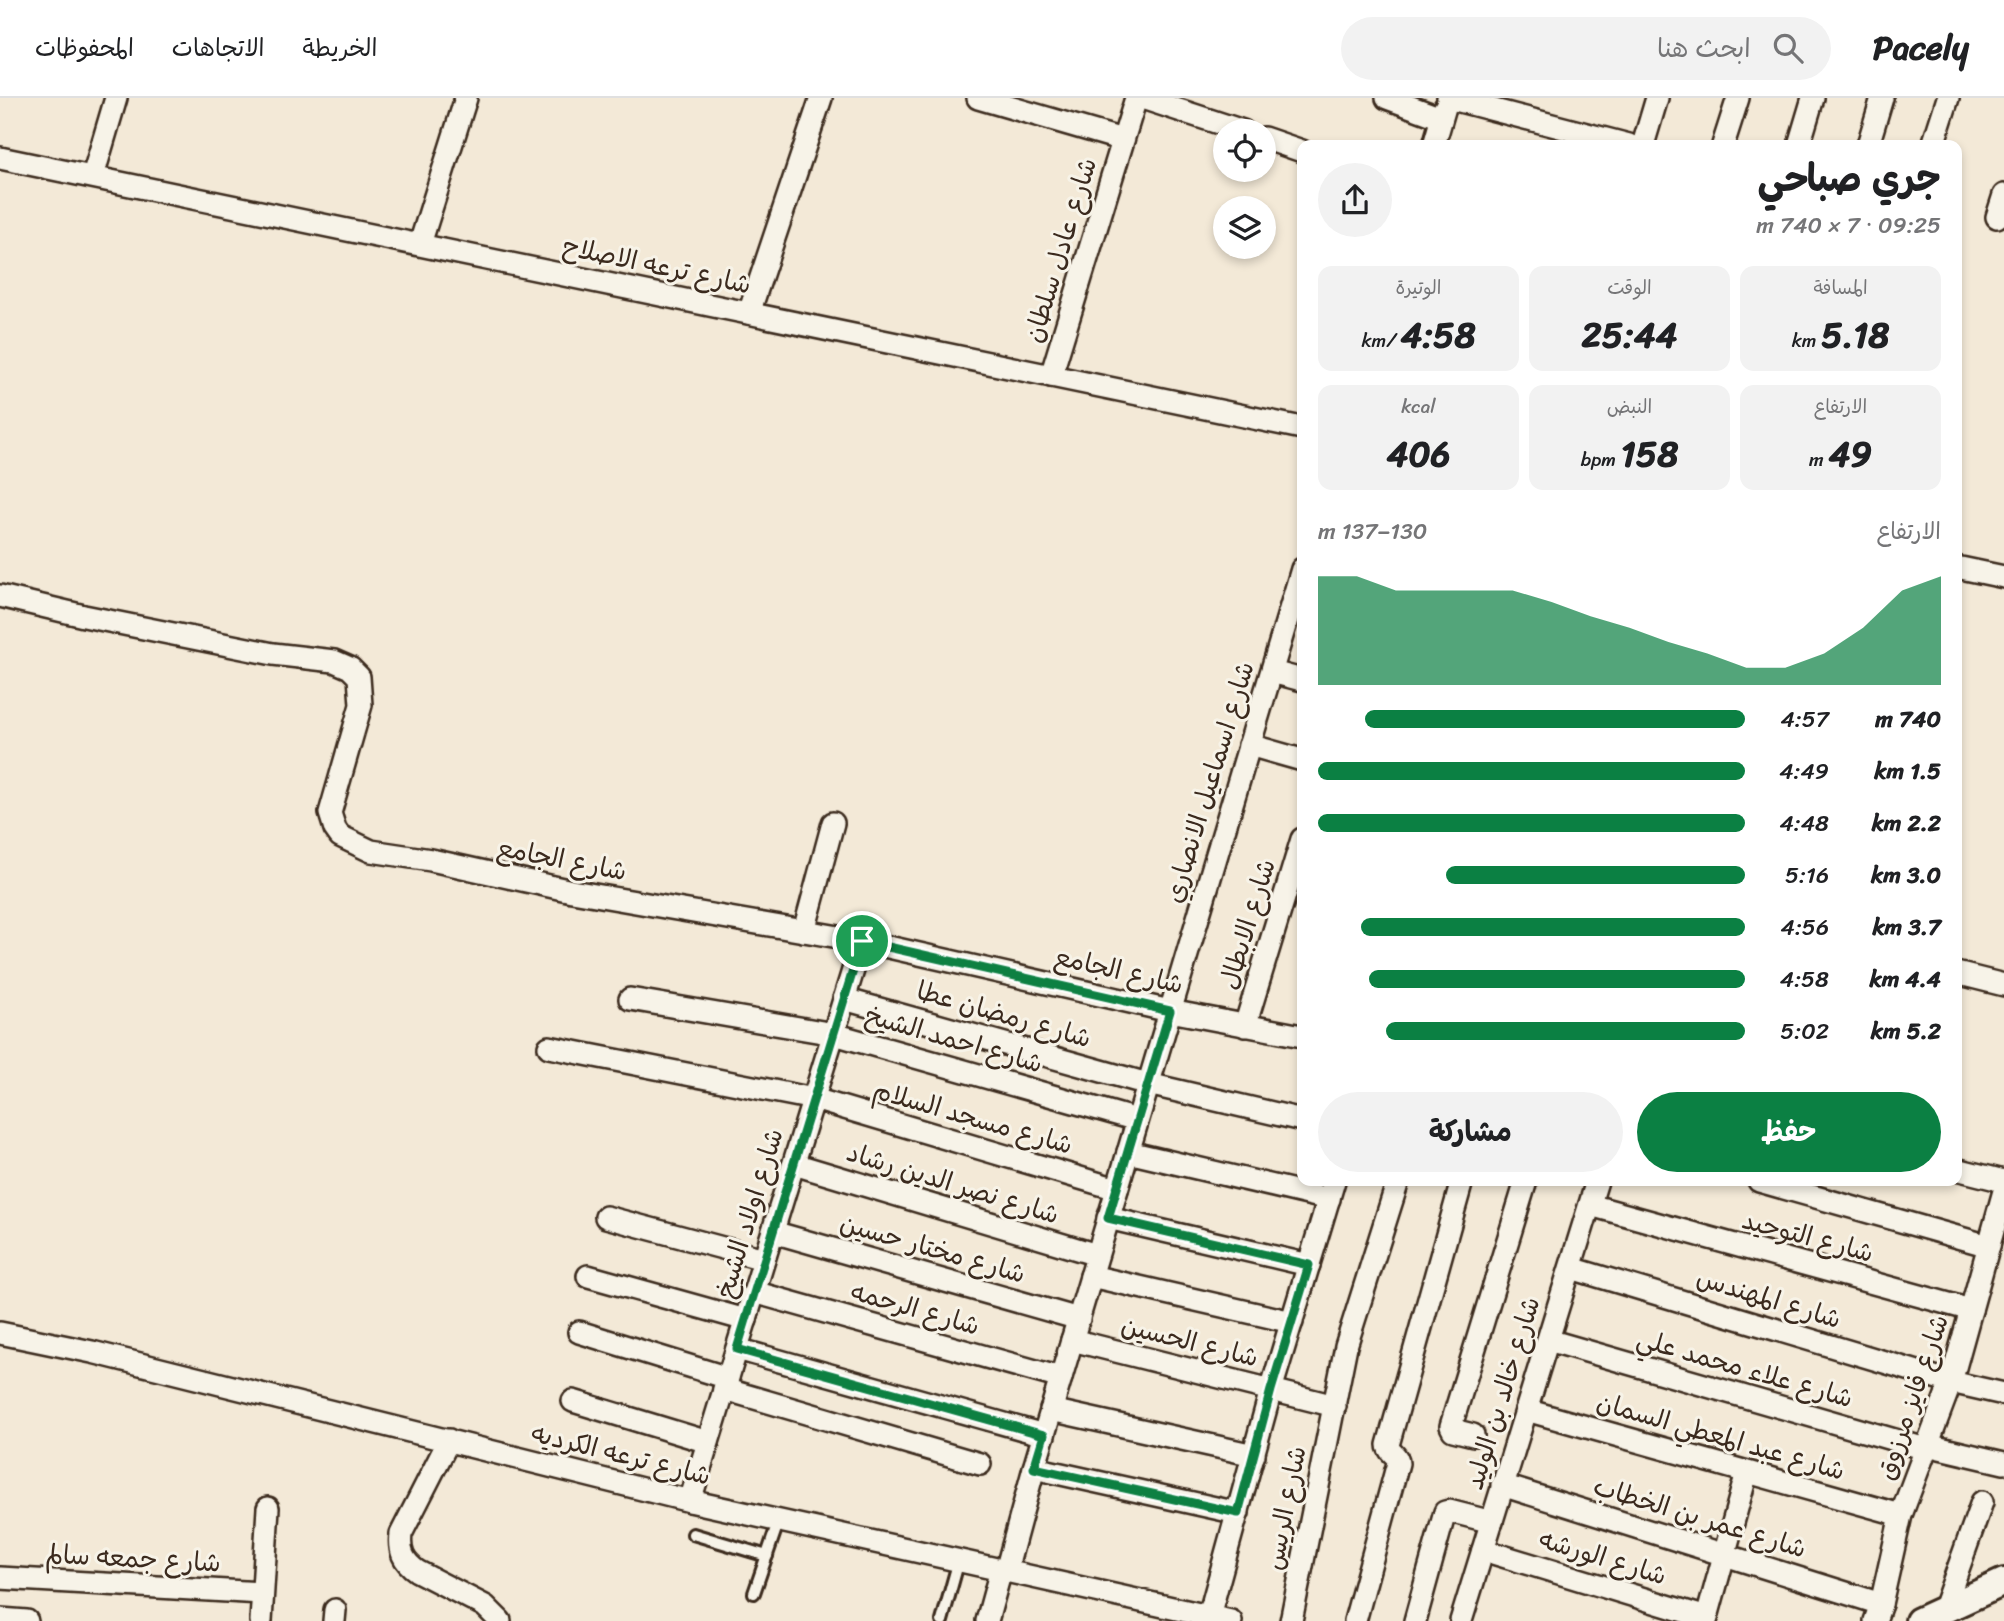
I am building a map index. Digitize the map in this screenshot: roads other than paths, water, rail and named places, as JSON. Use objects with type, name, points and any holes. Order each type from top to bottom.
[{"type":"street","points":[[93,176],[116,98]]},
{"type":"street","points":[[420,244],[466,98]]},
{"type":"street","points":[[749,313],[821,98]]},
{"type":"street","name":"شارع عادل سلطان","points":[[978,98],[1123,140]]},
{"type":"street","name":"شارع عادل سلطان","points":[[1051,376],[1136,98]]},
{"type":"street","points":[[1143,98],[1213,121]]},
{"type":"street","points":[[1387,98],[1446,105],[1606,140]]},
{"type":"street","points":[[1644,140],[1657,98]]},
{"type":"street","points":[[1725,140],[1738,98]]},
{"type":"street","points":[[1800,140],[1813,98]]},
{"type":"street","points":[[1869,140],[1882,98]]},
{"type":"street","points":[[1935,140],[1948,98]]},
{"type":"street","points":[[1436,140],[1446,105]]},
{"type":"street","points":[[1276,142],[1297,149]]},
{"type":"street","name":"شارع ترعه الاصلاح","points":[[0,158],[1297,427]]},
{"type":"street","points":[[1997,217],[2004,195]]},
{"type":"street","points":[[1962,568],[2004,577]]},
{"type":"street","name":"شارع الجامع","points":[[0,596],[84,616],[273,654],[334,661],[350,668],[359,677],[361,705],[330,813],[340,836],[371,851],[431,860],[572,891],[862,941],[1170,1011],[1297,1035]]},
{"type":"street","name":"شارع اسماعيل الانصاري","points":[[987,1621],[1272,672],[1297,603]]},
{"type":"street","points":[[1272,672],[1297,679]]},
{"type":"street","points":[[1250,745],[1297,759]]},
{"type":"street","points":[[804,931],[833,823]]},
{"type":"street","name":"شارع الابطال","points":[[1245,1026],[1297,855]]},
{"type":"street","name":"شارع اولاد الشيخ","points":[[690,1501],[862,941]]},
{"type":"street","points":[[1962,974],[2004,985]]},
{"type":"street","name":"شارع احمد الشيخ","points":[[630,999],[834,1034],[1138,1120]]},
{"type":"street","name":"شارع رمضان عطا","points":[[845,999],[1148,1084],[1297,1119]]},
{"type":"street","name":"شارع مسجد السلام","points":[[550,1047],[814,1099],[1117,1189]]},
{"type":"street","points":[[1128,1152],[1297,1183]]},
{"type":"street","name":"شارع نصر الدين رشاد","points":[[794,1164],[1094,1266],[1292,1322]]},
{"type":"street","points":[[1962,1170],[2004,1181]]},
{"type":"street","points":[[1209,1616],[1271,1390],[1332,1190],[1311,1186]]},
{"type":"street","name":"شارع الريس","points":[[1291,1621],[1346,1346],[1396,1186]]},
{"type":"street","points":[[1355,1621],[1398,1463],[1388,1445],[1461,1186]]},
{"type":"street","points":[[1473,1435],[1453,1430],[1451,1426],[1524,1186]]},
{"type":"street","name":"شارع خالد بن الوليد","points":[[1461,1621],[1596,1186]]},
{"type":"street","points":[[1777,1186],[1989,1245]]},
{"type":"street","name":"شارع فايز مرزوق","points":[[1878,1612],[1901,1515],[1951,1382],[2004,1191]]},
{"type":"street","name":"شارع التوحيد","points":[[1590,1205],[1971,1310]]},
{"type":"street","points":[[606,1217],[764,1259]]},
{"type":"street","points":[[1108,1218],[1309,1265]]},
{"type":"street","name":"شارع مختار حسين","points":[[773,1232],[1079,1319]]},
{"type":"street","name":"شارع المهندس","points":[[1571,1268],[1951,1382],[2004,1394]]},
{"type":"street","points":[[588,1276],[746,1320]]},
{"type":"street","name":"شارع الرحمه","points":[[754,1292],[1061,1378]]},
{"type":"street","points":[[579,1332],[726,1383],[980,1464]]},
{"type":"street","name":"شارع ترعه الكرديه","points":[[0,1333],[105,1355],[690,1501],[959,1560],[1174,1615],[1209,1616],[1231,1621]]},
{"type":"street","name":"شارع الحسين","points":[[1072,1340],[1335,1406]]},
{"type":"street","name":"شارع علاء محمد علي","points":[[1548,1340],[1927,1447],[2004,1463]]},
{"type":"street","points":[[737,1349],[1044,1435]]},
{"type":"street","points":[[573,1401],[708,1442]]},
{"type":"street","points":[[1051,1410],[1254,1455]]},
{"type":"street","name":"شارع عبد المعطي السمان","points":[[1526,1410],[1901,1515]]},
{"type":"street","points":[[449,1440],[401,1534],[399,1545],[408,1565],[416,1572],[485,1606],[500,1621]]},
{"type":"street","points":[[1034,1468],[1238,1513]]},
{"type":"street","points":[[1706,1619],[1747,1472]]},
{"type":"street","name":"شارع عمر بن الخطاب","points":[[1502,1485],[1724,1554],[1878,1612]]},
{"type":"street","points":[[1931,1616],[1982,1502]]},
{"type":"street","points":[[261,1621],[268,1508]]},
{"type":"street","points":[[1415,1621],[1445,1512],[1492,1522]]},
{"type":"street","name":"شارع الورشه","points":[[1483,1550],[1706,1619]]},
{"type":"street","name":"شارع جمعه سالم","points":[[0,1578],[262,1593]]},
{"type":"street","points":[[1931,1616],[2004,1582]]},
{"type":"street","points":[[0,1619],[27,1621]]},
{"type":"lane","points":[[754,1592],[779,1520]]},
{"type":"lane","points":[[694,1534],[766,1556]]},
{"type":"lane","points":[[942,1621],[959,1560]]}]
